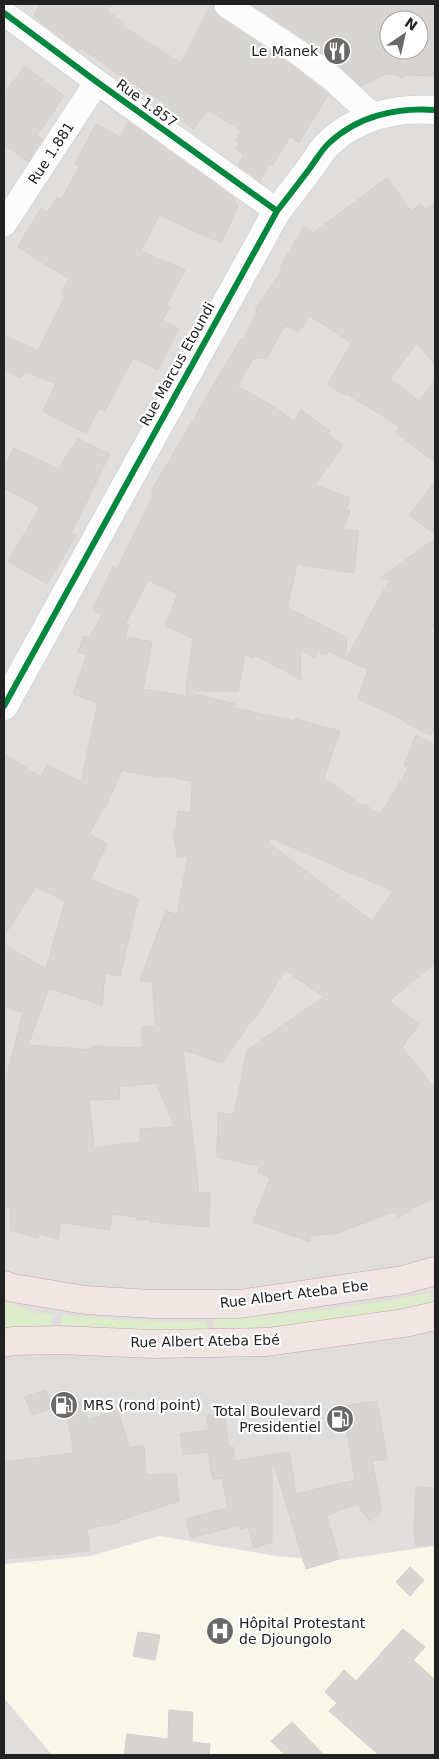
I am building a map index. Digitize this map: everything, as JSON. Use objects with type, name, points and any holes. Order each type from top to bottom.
[{"type":"highway","name":"Rue Albert Ateba Ebe","points":[[4,1285],[85,1300],[151,1304],[239,1304],[403,1280],[435,1271]]},
{"type":"highway","name":"Rue Albert Ateba Ebé","points":[[4,1343],[12,1341],[59,1340],[153,1344],[266,1342],[435,1316]]},
{"type":"street","points":[[227,5],[299,53],[334,80],[373,116]]},
{"type":"street","name":"Rue 1.857","points":[[4,13],[277,211]]},
{"type":"street","name":"Rue 1.881","points":[[4,224],[97,82]]},
{"type":"street","name":"Rue Marcus Etoundi","points":[[4,706],[277,211],[328,144],[350,127],[373,116],[389,112],[418,108],[435,110]]},
{"type":"shaded area","points":[[4,4],[435,4],[435,1755],[4,1755]]},
{"type":"shaded area","name":"Hôpital Protestant de Djoungolo","points":[[159,1536],[282,1557],[338,1560],[435,1546],[435,1755],[52,1755],[4,1698],[4,1564],[91,1556]]},
{"type":"green space","points":[[430,1293],[432,1303],[405,1309],[351,1318],[214,1331],[213,1320],[322,1310]]},
{"type":"green space","points":[[4,1301],[36,1313],[53,1314],[51,1327],[35,1325],[4,1332]]},
{"type":"green space","points":[[62,1315],[166,1322],[206,1321],[207,1332],[61,1327]]},
{"type":"building","points":[[40,4],[112,4],[107,11],[124,23],[122,26],[181,63],[211,4],[213,4],[214,11],[219,17],[291,65],[332,98],[328,95],[299,143],[290,136],[272,166],[269,164],[260,181],[238,165],[244,154],[236,149],[240,144],[236,140],[241,130],[208,110],[193,129],[164,105],[165,103],[81,48],[79,51],[41,22],[41,20],[34,16]]},
{"type":"building","points":[[251,4],[435,4],[435,76],[403,75],[403,78],[394,74],[386,74],[361,86],[343,69],[308,42]]},
{"type":"building","points":[[25,66],[64,96],[37,135],[42,139],[28,162],[4,144],[4,94]]},
{"type":"building","points":[[128,122],[234,198],[238,206],[221,243],[159,215],[141,251],[185,270],[166,306],[170,308],[162,320],[179,329],[158,370],[133,358],[105,411],[99,408],[86,433],[43,411],[56,384],[26,371],[20,378],[4,369],[4,335],[38,351],[65,296],[61,294],[69,279],[18,247],[41,208],[48,212],[57,197],[61,200],[80,166],[75,164],[96,124],[120,137]]},
{"type":"building","points":[[387,178],[411,211],[421,204],[425,210],[435,202],[435,364],[417,343],[390,379],[419,401],[435,381],[435,462],[396,433],[400,427],[346,393],[345,395],[327,384],[352,343],[310,316],[298,332],[286,325],[267,358],[253,359],[237,386],[268,403],[294,421],[301,410],[330,431],[327,434],[343,445],[315,485],[350,498],[346,509],[350,511],[343,530],[358,531],[354,573],[297,564],[287,607],[347,638],[345,659],[328,651],[326,655],[318,651],[314,658],[300,650],[301,680],[255,655],[254,658],[245,655],[238,691],[186,691],[193,638],[165,626],[178,594],[148,580],[125,624],[129,625],[125,637],[152,642],[143,689],[186,696],[186,692],[235,704],[235,708],[295,721],[295,719],[340,731],[324,778],[363,806],[364,804],[380,815],[409,767],[404,765],[416,735],[435,745],[435,963],[389,1001],[419,1024],[402,1047],[435,1089],[435,1198],[410,1209],[411,1211],[399,1217],[392,1212],[338,1233],[310,1236],[310,1242],[253,1222],[270,1178],[257,1172],[260,1166],[217,1157],[218,1112],[234,1115],[247,1050],[324,997],[285,970],[255,1019],[254,1017],[222,1063],[183,1050],[199,1193],[210,1193],[209,1227],[151,1222],[149,1219],[138,1220],[136,1217],[113,1214],[109,1230],[61,1222],[58,1239],[39,1233],[38,1238],[10,1230],[11,1207],[4,1208],[4,1073],[7,1075],[23,1013],[4,1006],[4,944],[46,969],[65,901],[36,887],[4,936],[4,754],[41,777],[47,765],[81,782],[98,703],[73,694],[87,655],[78,652],[84,636],[89,638],[102,615],[93,610],[97,600],[113,567],[117,569],[154,493],[151,491],[241,339],[243,340],[257,311],[255,310],[283,269],[280,267],[304,227],[313,233]],"holes":[[[122,770],[160,778],[160,775],[192,781],[191,813],[178,811],[176,831],[173,832],[178,857],[188,856],[177,915],[166,911],[140,980],[152,982],[156,1026],[142,1027],[142,1048],[92,1046],[92,1050],[28,1045],[49,988],[102,1005],[105,973],[120,976],[138,899],[90,879],[107,844],[89,834],[107,804]],[[271,838],[393,891],[372,921],[269,843]],[[156,1083],[175,1127],[140,1129],[140,1142],[94,1148],[89,1100],[120,1099],[119,1087]]]},
{"type":"building","points":[[78,439],[110,454],[71,533],[76,535],[47,584],[8,561],[40,507],[4,488],[4,467],[14,448],[58,469]]},
{"type":"building","points":[[435,482],[435,534],[409,515]]},
{"type":"building","points":[[435,539],[435,623],[430,633],[435,635],[435,724],[431,735],[400,718],[358,699],[368,669],[346,659],[390,579],[380,578]]},
{"type":"building","points":[[46,1390],[52,1408],[32,1415],[25,1397]]},
{"type":"building","points":[[83,1401],[87,1420],[118,1410],[129,1447],[144,1446],[146,1475],[176,1474],[179,1501],[120,1520],[120,1522],[87,1529],[90,1551],[4,1559],[4,1462],[74,1453],[65,1404]]},
{"type":"building","points":[[377,1401],[387,1459],[372,1461],[381,1508],[379,1514],[370,1521],[357,1504],[327,1515],[339,1559],[306,1569],[272,1458],[272,1542],[254,1548],[248,1527],[241,1529],[239,1525],[191,1538],[186,1519],[228,1508],[222,1478],[213,1479],[208,1452],[183,1455],[180,1434],[209,1430],[206,1416],[224,1414],[229,1447],[233,1447],[235,1461],[289,1452],[296,1494],[355,1480],[343,1406]]},
{"type":"building","points":[[416,1487],[435,1488],[435,1544],[416,1546],[414,1530]]},
{"type":"building","points":[[410,1567],[424,1580],[410,1596],[396,1582]]},
{"type":"building","points":[[403,1629],[425,1647],[413,1660],[435,1680],[435,1755],[379,1755],[329,1711],[337,1703],[325,1692],[344,1670],[356,1681]]},
{"type":"building","points":[[138,1632],[160,1635],[155,1660],[133,1656]]},
{"type":"building","points":[[169,1710],[193,1712],[192,1742],[210,1744],[209,1755],[124,1755],[127,1734],[168,1739]]},
{"type":"building","points":[[292,1722],[324,1755],[285,1755],[271,1741]]},
{"type":"cycle path","points":[[4,13],[277,211]]},
{"type":"cycle path","points":[[4,706],[277,211],[325,147],[339,134],[378,115],[406,110],[435,110]]},
{"type":"place","name":"Le Manek","points":[[337,51]]},
{"type":"place","name":"MRS (rond point)","points":[[64,1405]]},
{"type":"place","name":"Total Boulevard Presidentiel","points":[[340,1419]]},
{"type":"place","name":"Hôpital Protestant de Djoungolo","points":[[220,1631]]}]
